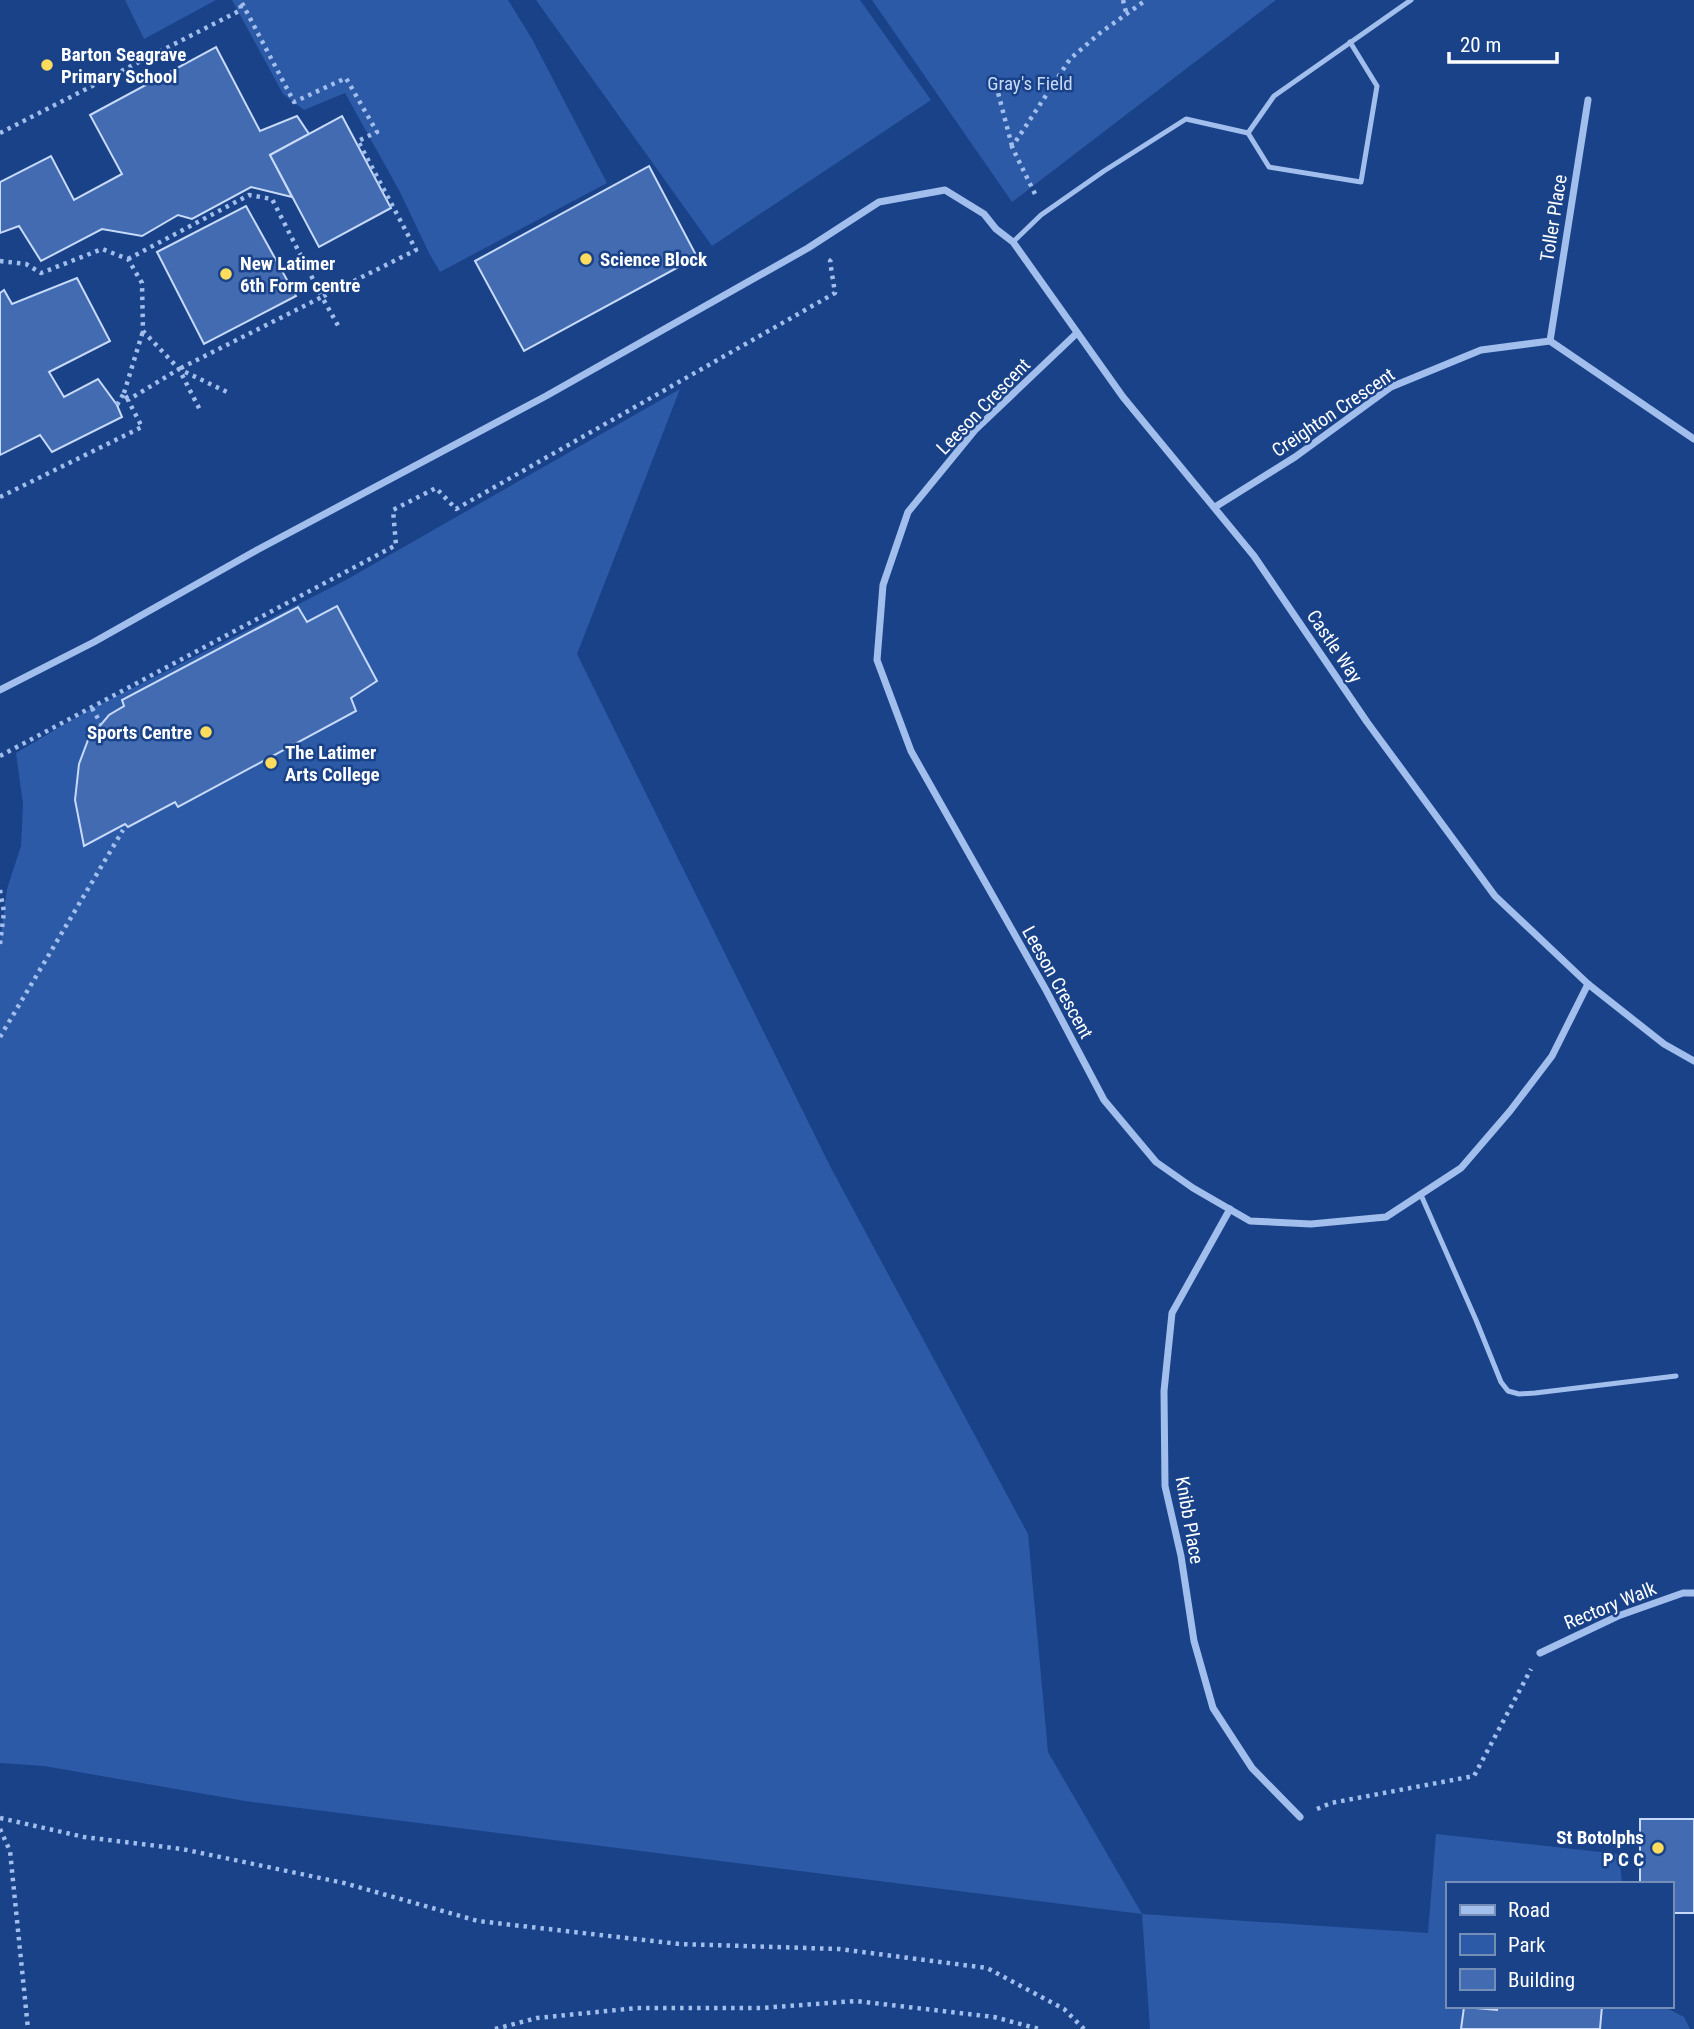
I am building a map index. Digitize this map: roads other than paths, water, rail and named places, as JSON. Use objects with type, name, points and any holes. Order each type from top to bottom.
[{"type":"street","name":"Toller Place","points":[[1550,341],[1588,100]]},
{"type":"street","name":"Castle Way","points":[[0,690],[94,642],[257,550],[547,396],[808,248],[879,202],[945,190],[984,214],[996,229],[1013,242],[1123,397],[1254,556],[1367,722],[1495,896],[1588,984],[1664,1044],[1694,1060]]},
{"type":"street","name":"Leeson Crescent","points":[[1077,333],[975,430],[908,512],[883,585],[877,660],[911,751],[1046,990],[1104,1100],[1156,1161],[1193,1188],[1250,1221],[1311,1224],[1386,1217],[1461,1168],[1552,1056],[1588,984]]},
{"type":"street","points":[[1550,341],[1694,439]]},
{"type":"street","name":"Creighton Crescent","points":[[1215,507],[1295,457],[1391,387],[1481,350],[1550,341]]},
{"type":"street","name":"Knibb Place","points":[[1230,1209],[1172,1312],[1164,1391],[1164,1486],[1181,1556],[1194,1641],[1213,1708],[1252,1768],[1300,1817]]},
{"type":"street","name":"Rectory Walk","points":[[1540,1653],[1618,1616],[1683,1593],[1694,1593]]},
{"type":"lane","points":[[1248,133],[1274,96],[1411,0]]},
{"type":"lane","points":[[1013,242],[1041,215],[1186,119],[1248,133],[1269,167],[1361,182],[1377,86],[1350,42]]},
{"type":"lane","points":[[1421,1195],[1501,1382],[1508,1391],[1519,1394],[1535,1393],[1676,1376]]},
{"type":"place","name":"Barton Seagrave Primary School","points":[[47,65]]},
{"type":"place","name":"Science Block","points":[[586,259]]},
{"type":"place","name":"New Latimer 6th Form centre","points":[[226,274]]},
{"type":"place","name":"Sports Centre","points":[[206,732]]},
{"type":"place","name":"The Latimer Arts College","points":[[271,763]]},
{"type":"place","name":"St Botolphs P C C","points":[[1658,1848]]},
{"type":"park label","name":"Gray's Field","points":[[1030,83]]}]
